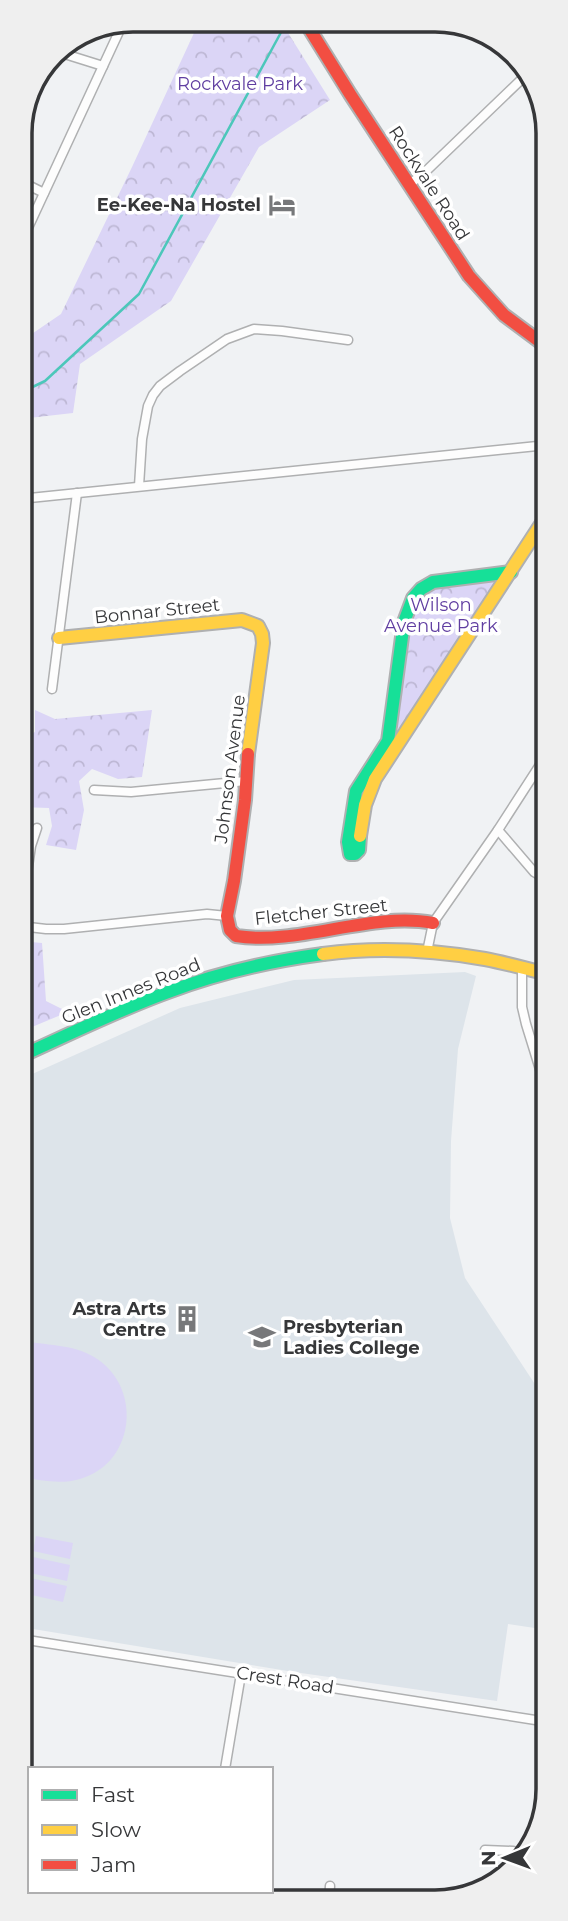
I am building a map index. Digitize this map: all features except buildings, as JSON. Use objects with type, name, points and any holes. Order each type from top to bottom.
[{"type":"street","name":"Rockvale Road","points":[[311,32],[469,276],[504,315],[536,338]]},
{"type":"street","points":[[32,219],[118,33]]},
{"type":"street","points":[[68,55],[103,66]]},
{"type":"street","points":[[410,184],[521,79]]},
{"type":"street","points":[[32,187],[44,193]]},
{"type":"street","points":[[139,486],[142,439],[148,406],[160,386],[180,371],[227,339],[254,329],[348,340]]},
{"type":"street","points":[[32,498],[536,447]]},
{"type":"street","points":[[52,689],[77,493]]},
{"type":"street","points":[[357,815],[371,776],[536,532]]},
{"type":"street","points":[[392,743],[404,622],[413,595],[424,585],[433,582],[511,572]]},
{"type":"street","name":"Bonnar Street","points":[[59,638],[242,620],[258,626]]},
{"type":"street","name":"Johnson Avenue","points":[[228,916],[263,643],[258,626]]},
{"type":"street","points":[[427,952],[433,923],[536,771]]},
{"type":"street","points":[[94,790],[131,792],[246,781]]},
{"type":"street","points":[[32,843],[37,828]]},
{"type":"street","points":[[498,830],[536,873]]},
{"type":"street","points":[[32,927],[64,929],[207,914],[228,916]]},
{"type":"street","name":"Fletcher Street","points":[[228,916],[233,933],[242,937],[293,936],[387,922],[418,920],[433,923]]},
{"type":"street","name":"Glen Innes Road","points":[[32,1051],[156,996],[267,963],[329,954],[427,952],[485,959],[536,971]]},
{"type":"street","points":[[522,968],[522,1007],[536,1056]]},
{"type":"street","name":"Crest Road","points":[[32,1641],[536,1720]]},
{"type":"street","points":[[225,1767],[240,1674]]},
{"type":"street","points":[[485,1850],[514,1851]]},
{"type":"street","points":[[330,1886],[330,1890]]},
{"type":"shaded area","name":"Presbyterian Ladies College","points":[[465,972],[476,976],[458,1049],[451,1141],[450,1218],[465,1278],[536,1386],[536,1628],[508,1624],[497,1701],[294,1672],[32,1629],[32,1074],[180,1008],[294,980]]},
{"type":"green space","name":"Rockvale Park","points":[[194,32],[288,32],[330,100],[259,147],[171,301],[80,364],[73,413],[32,418],[32,334],[61,314]]},
{"type":"green space","name":"Wilson Avenue Park","points":[[497,579],[499,581],[401,728],[398,728],[396,726],[411,606],[426,587]]},
{"type":"green space","points":[[35,710],[55,719],[152,710],[142,777],[118,779],[92,769],[79,781],[84,810],[76,850],[46,845],[52,826],[49,808],[32,807],[32,733],[35,732]]},
{"type":"green space","points":[[32,942],[42,943],[46,1001],[68,1012],[32,1027]]},
{"type":"green space","points":[[32,1342],[68,1347],[94,1357],[110,1370],[120,1386],[126,1404],[122,1441],[113,1457],[99,1470],[80,1479],[50,1481],[32,1479]]},
{"type":"green space","points":[[36,1536],[73,1543],[70,1559],[33,1551]]},
{"type":"green space","points":[[33,1557],[70,1565],[67,1581],[32,1573]]},
{"type":"green space","points":[[32,1578],[67,1586],[63,1602],[32,1595]]},
{"type":"waterway","points":[[32,387],[45,381],[139,294],[281,32]]},
{"type":"traffic: fast","points":[[360,836],[359,850],[350,854],[348,842],[356,791],[388,741],[404,622],[413,598],[433,582],[511,572]]},
{"type":"traffic: fast","points":[[32,1051],[131,1006],[187,985],[244,968],[323,954]]},
{"type":"traffic: slow","points":[[360,836],[365,805],[375,779],[536,532]]},
{"type":"traffic: slow","points":[[59,638],[242,620],[258,626],[263,643],[248,754]]},
{"type":"traffic: slow","points":[[323,954],[384,950],[445,953],[536,971]]},
{"type":"traffic: jam","points":[[311,32],[469,276],[504,315],[536,339]]},
{"type":"traffic: jam","points":[[248,754],[245,800],[227,916],[230,930],[236,936],[285,936],[385,921],[433,923]]},
{"type":"place","name":"Ee-Kee-Na Hostel","points":[[282,205]]},
{"type":"place","name":"Astra Arts Centre","points":[[187,1319]]},
{"type":"place","name":"Presbyterian Ladies College","points":[[262,1337]]}]
